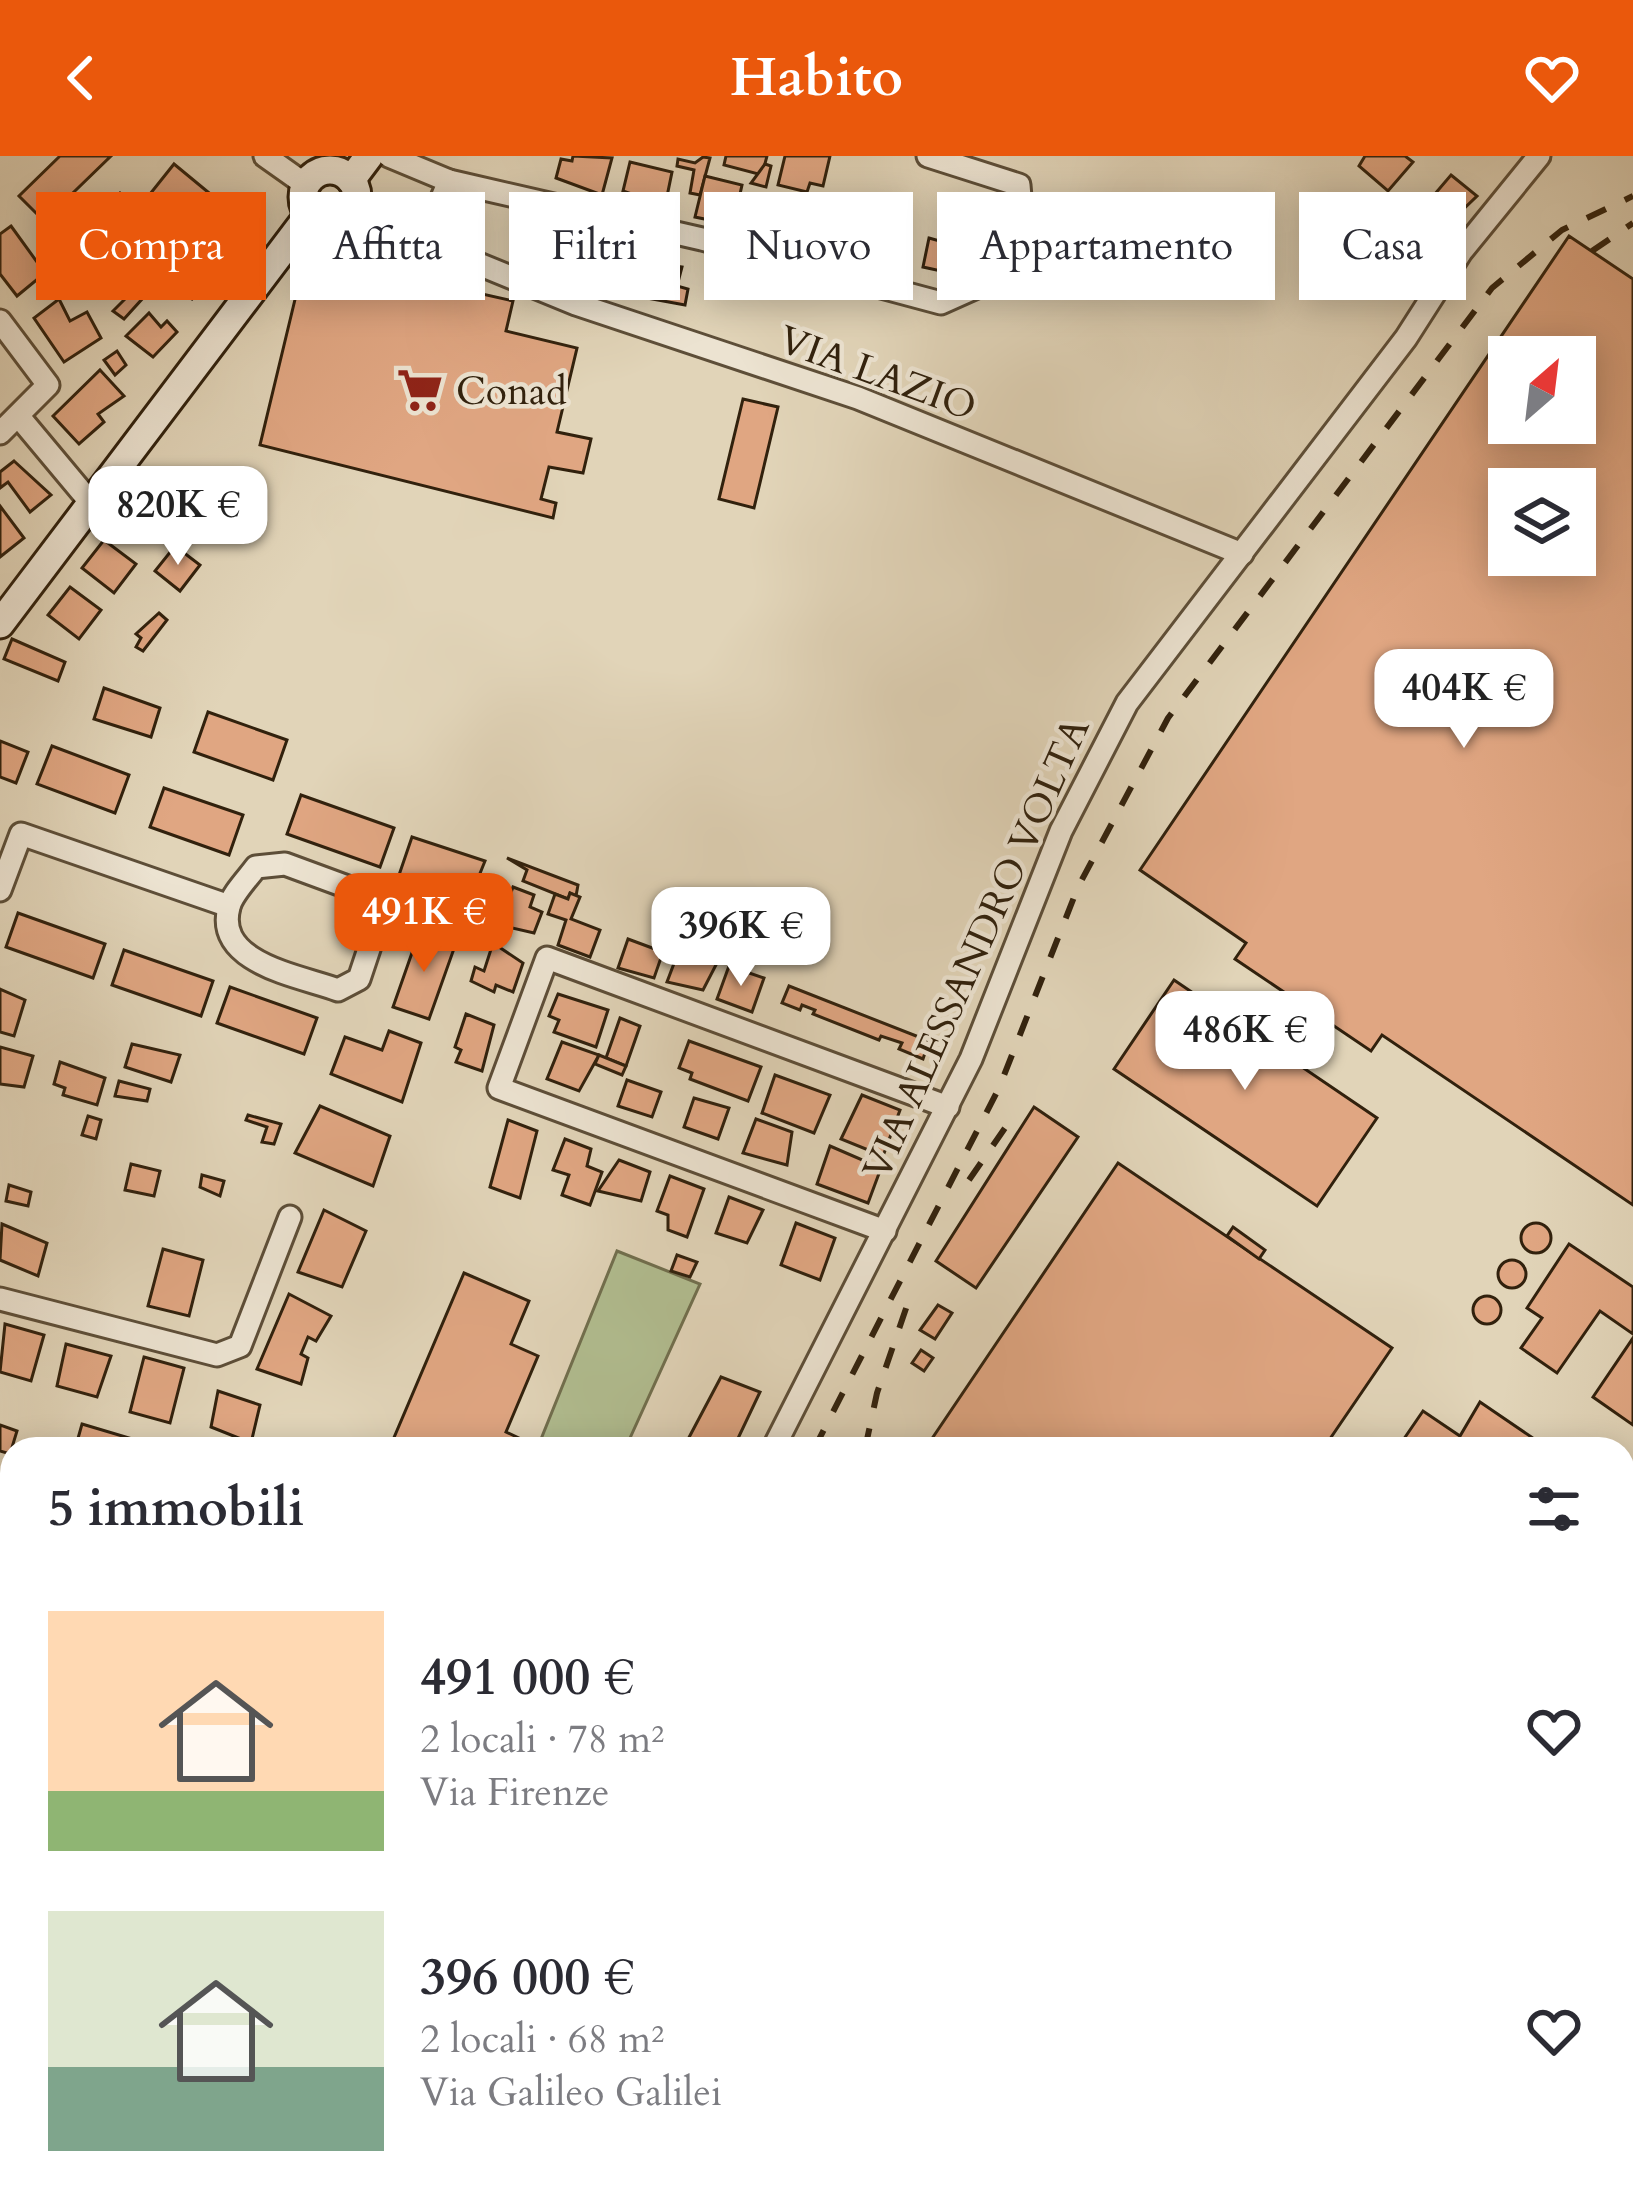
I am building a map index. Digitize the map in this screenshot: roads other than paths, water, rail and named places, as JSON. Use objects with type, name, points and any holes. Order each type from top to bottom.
[{"type":"main road","points":[[304,192],[306,184],[326,170],[350,170],[369,156]]},
{"type":"main road","points":[[0,624],[290,240]]},
{"type":"street","points":[[265,156],[306,184]]},
{"type":"street","points":[[389,156],[449,181],[702,238],[941,303],[979,286],[1022,221],[1019,185],[928,156]]},
{"type":"street","name":"VIA ALESSANDRO VOLTA","points":[[779,1437],[948,1107],[1052,853],[1101,750],[1152,668],[1406,338],[1461,252],[1539,156]]},
{"type":"street","points":[[444,192],[449,181]]},
{"type":"street","name":"VIA LAZIO","points":[[485,266],[635,326],[858,398],[1242,554]]},
{"type":"street","points":[[0,321],[48,385],[0,433]]},
{"type":"street","points":[[20,418],[91,502]]},
{"type":"street","points":[[0,890],[22,834],[229,906]]},
{"type":"street","points":[[285,864],[361,892],[381,913],[359,979],[338,990],[247,957],[230,937],[229,906],[256,867],[285,864]]},
{"type":"street","points":[[885,1231],[500,1088],[547,958],[948,1107]]},
{"type":"street","points":[[0,1299],[217,1355],[240,1346],[290,1217]]},
{"type":"railway","points":[[820,1437],[999,1088],[1078,887],[1168,718],[1492,288],[1562,230],[1633,196]]},
{"type":"railway","points":[[1592,251],[1633,223]]},
{"type":"railway","points":[[969,1180],[1016,1112]]},
{"type":"railway","points":[[868,1437],[877,1393],[912,1291]]},
{"type":"place","name":"Conad","points":[[420,390]]}]
